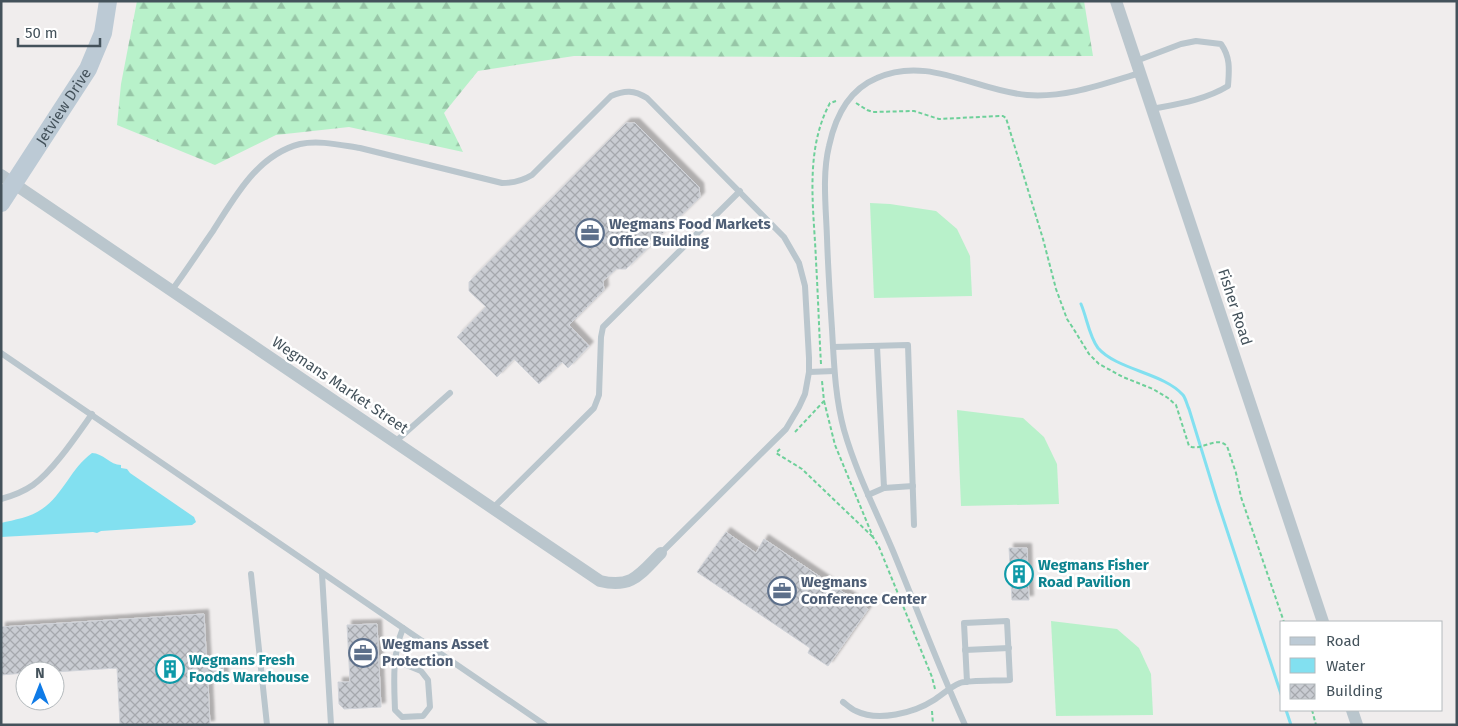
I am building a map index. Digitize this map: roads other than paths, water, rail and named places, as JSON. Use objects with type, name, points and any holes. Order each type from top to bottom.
[{"type":"street","name":"Jetview Drive","points":[[1,203],[7,179],[88,69],[104,33],[108,1]]},
{"type":"street","name":"Fisher Road","points":[[1116,1],[1323,621]]},
{"type":"street","name":"Wegmans Market Street","points":[[7,179],[600,581],[612,584],[627,583],[639,575],[661,553]]},
{"type":"street","points":[[1352,711],[1357,725]]},
{"type":"lane","points":[[965,725],[892,548],[868,495],[844,432],[836,395],[828,257],[826,163],[828,148],[837,118],[856,91],[872,80],[905,70],[934,71],[1000,90],[1026,95],[1063,94],[1075,92],[1138,67],[1181,44],[1196,41],[1221,44],[1227,52],[1229,68],[1228,86],[1218,92],[1181,104],[1152,110]]},
{"type":"lane","points":[[172,290],[252,175],[274,156],[288,148],[311,142],[353,147],[502,183],[512,183],[522,181],[532,175],[611,96],[620,92],[638,92],[647,98],[784,237],[799,263],[805,286],[809,358],[809,372],[805,394],[786,429],[661,553]]},
{"type":"lane","points":[[493,508],[594,408],[599,395],[603,327],[740,191]]},
{"type":"lane","points":[[833,347],[908,344],[914,525]]},
{"type":"lane","points":[[877,346],[884,488]]},
{"type":"lane","points":[[1,353],[544,725]]},
{"type":"lane","points":[[809,372],[834,371]]},
{"type":"lane","points":[[395,442],[450,393]]},
{"type":"lane","points":[[1,500],[19,494],[43,478],[92,414]]},
{"type":"lane","points":[[868,495],[884,488],[913,486]]},
{"type":"lane","points":[[252,574],[268,725]]},
{"type":"lane","points":[[322,574],[331,725]]},
{"type":"lane","points":[[843,702],[857,712],[891,715],[908,713],[934,700],[960,683],[1010,680],[1007,621],[964,623],[967,682]]},
{"type":"lane","points":[[394,660],[420,671],[428,680],[430,707],[423,716],[402,717],[395,710],[394,660],[402,628]]},
{"type":"lane","points":[[965,650],[1009,648]]},
{"type":"water","points":[[92,453],[121,465],[121,468],[127,469],[130,473],[194,517],[196,522],[192,525],[101,531],[97,533],[1,537],[1,523],[28,516],[42,509],[56,496],[78,466]]},
{"type":"waterway","points":[[1081,304],[1090,332],[1098,348],[1117,362],[1164,381],[1185,398],[1280,691]]},
{"type":"waterway","points":[[1286,711],[1291,725]]},
{"type":"place","name":"Wegmans Food Markets Office Building","points":[[590,233]]},
{"type":"place","name":"Wegmans Fisher Road Pavilion","points":[[1019,574]]},
{"type":"place","name":"Wegmans Conference Center","points":[[782,591]]},
{"type":"place","name":"Wegmans Asset Protection","points":[[363,653]]},
{"type":"place","name":"Wegmans Fresh Foods Warehouse","points":[[170,669]]}]
